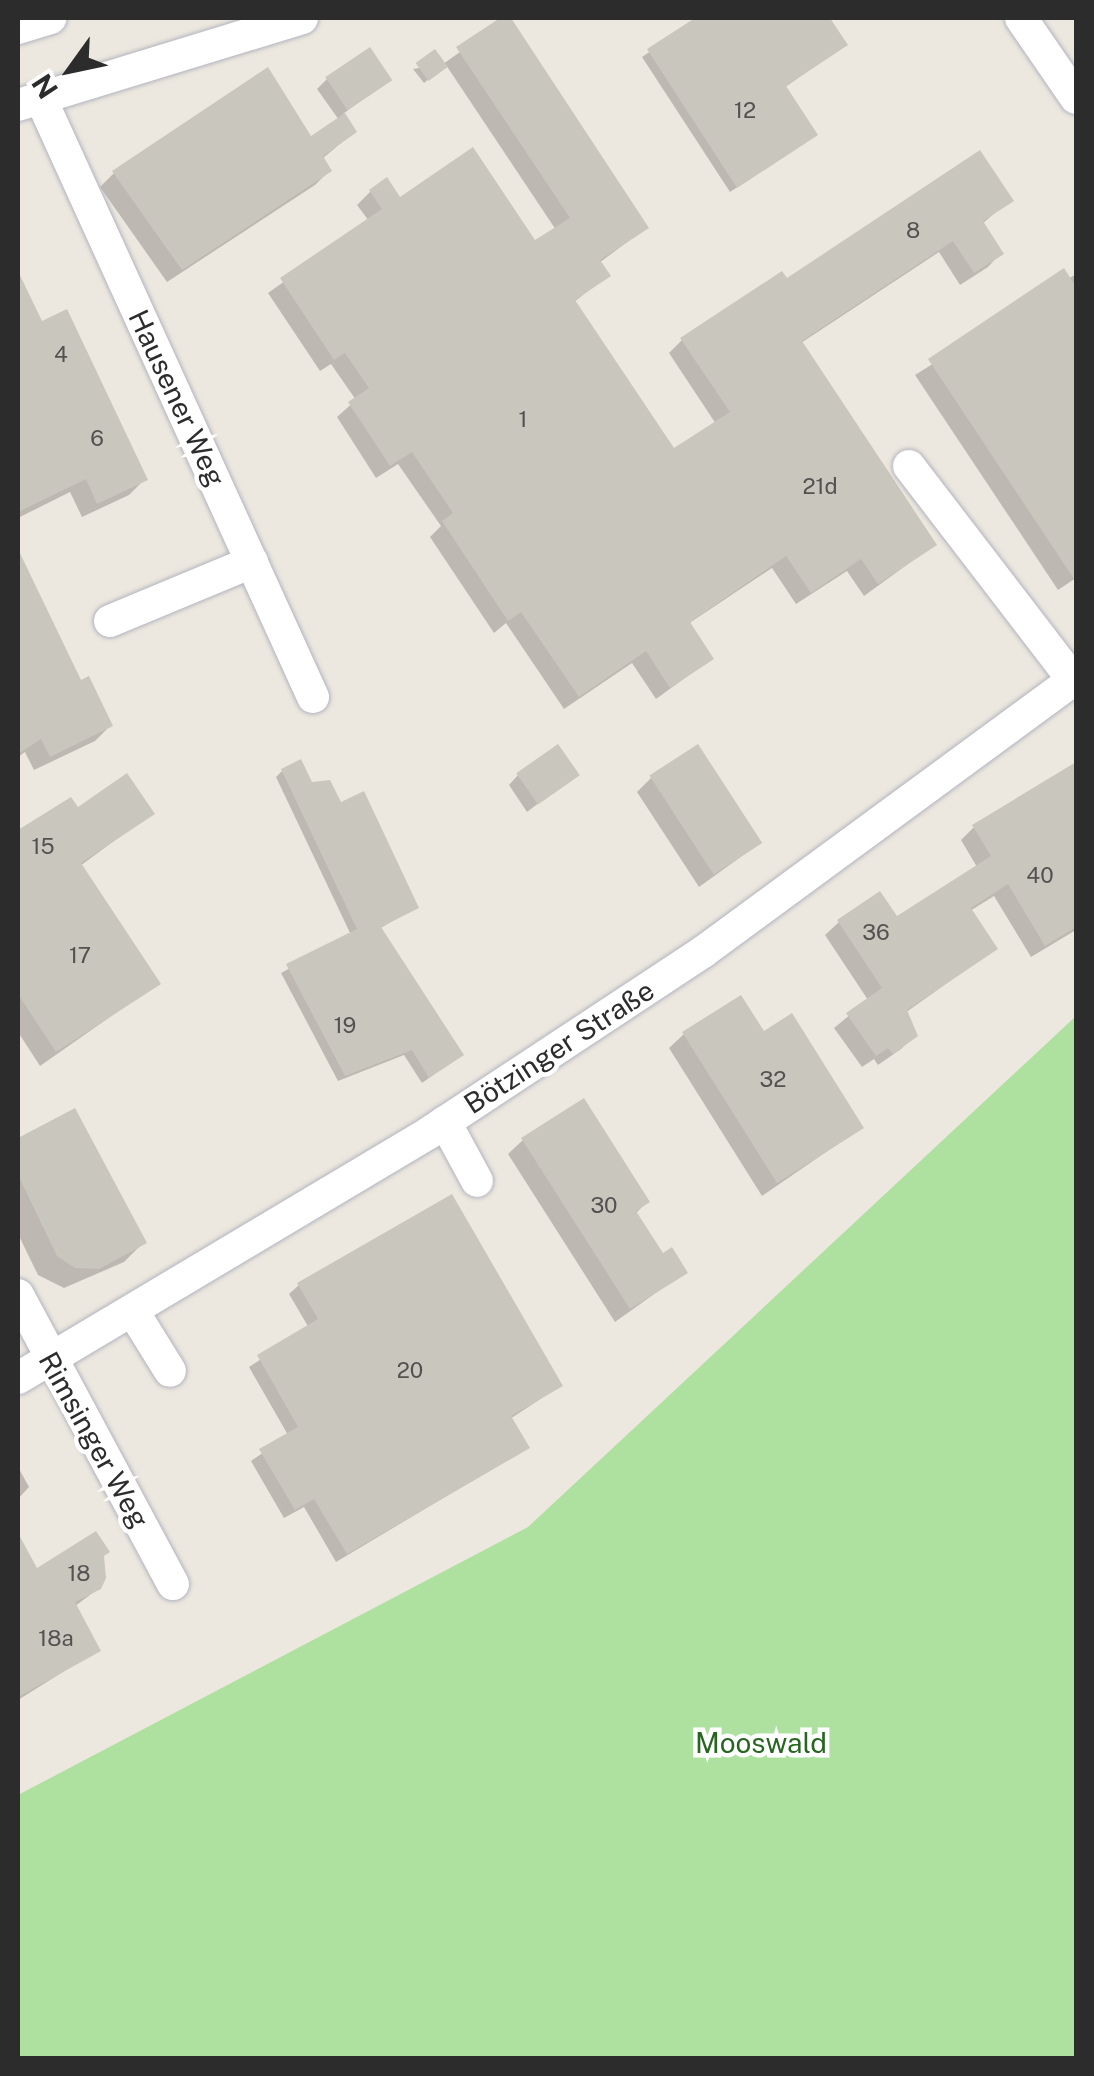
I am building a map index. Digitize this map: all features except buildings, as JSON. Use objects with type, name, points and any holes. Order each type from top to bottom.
[{"type":"street","points":[[18,28],[50,18]]},
{"type":"street","points":[[29,102],[302,18]]},
{"type":"street","points":[[1021,18],[1076,98]]},
{"type":"street","name":"Hausener Weg","points":[[29,102],[252,562],[313,697]]},
{"type":"street","points":[[909,466],[1075,679]]},
{"type":"street","points":[[110,620],[252,562]]},
{"type":"street","name":"Bötzinger Straße","points":[[18,1378],[134,1313],[445,1122],[703,952],[1075,679]]},
{"type":"street","points":[[445,1122],[478,1181]]},
{"type":"street","name":"Rimsinger Weg","points":[[18,1295],[173,1584]]},
{"type":"street","points":[[134,1313],[170,1371]]},
{"type":"green space","name":"Mooswald","points":[[1076,1016],[1076,2058],[18,2058],[18,1795],[528,1527]]}]
